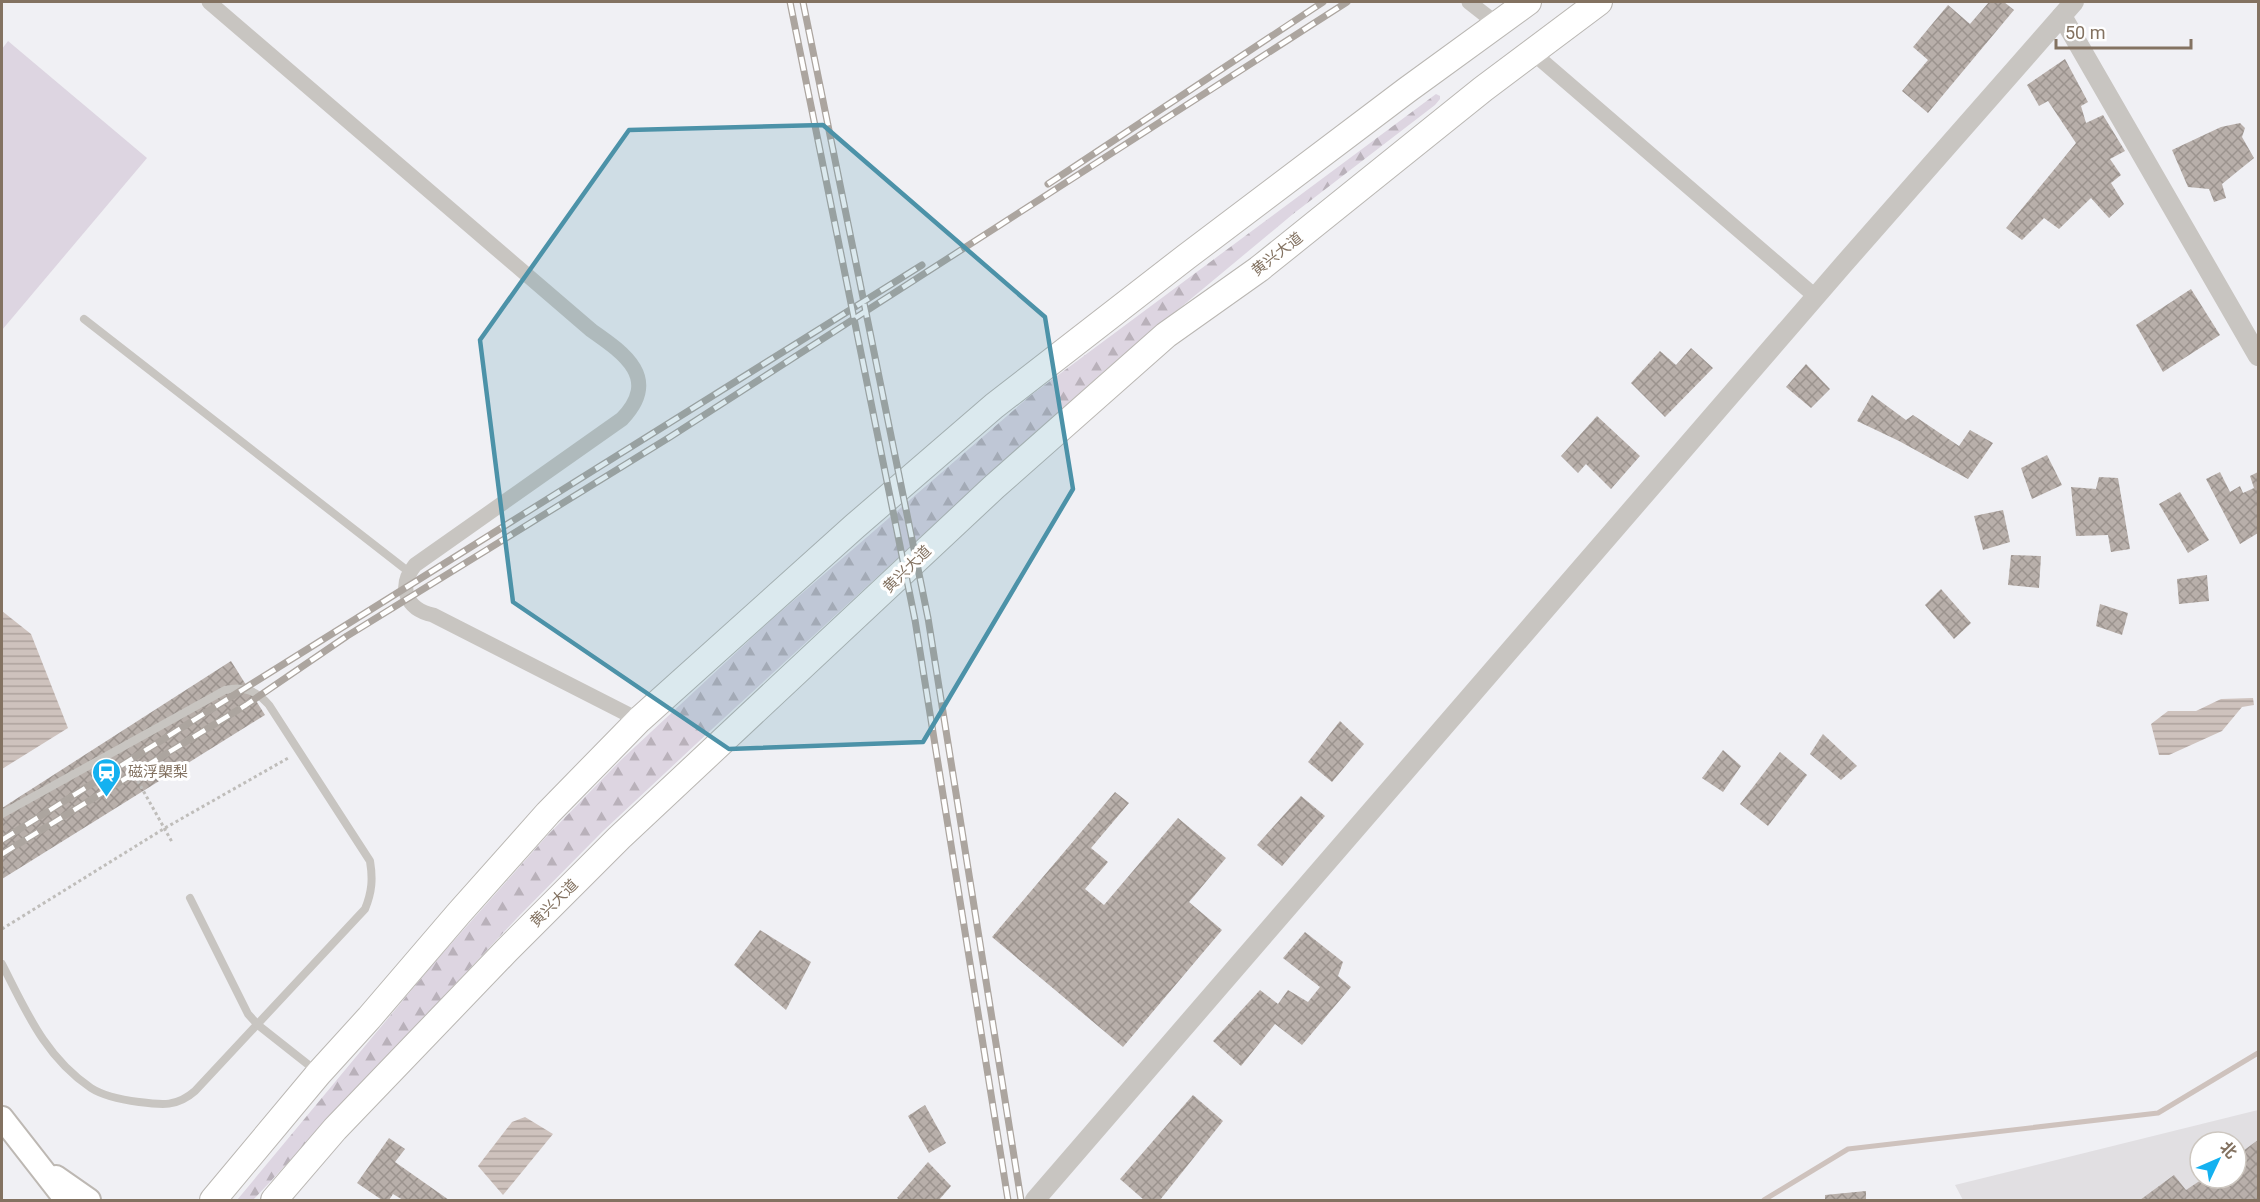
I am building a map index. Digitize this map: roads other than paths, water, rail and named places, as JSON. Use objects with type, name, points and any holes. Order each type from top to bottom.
[{"type":"highway","points":[[213,1200],[319,1072],[369,1018],[459,913],[548,813],[639,720],[994,406],[1186,256],[1528,2]]},
{"type":"highway","name":"黄兴大道","points":[[274,1200],[335,1129],[506,951],[619,838],[994,487],[1166,336],[1259,269],[1483,89],[1599,2]]},
{"type":"main road","points":[[2,1118],[66,1200]]},
{"type":"main road","points":[[18,1141],[55,1176],[89,1200]]},
{"type":"street","points":[[209,2],[591,330],[630,360],[639,384],[637,398],[622,419],[425,558],[409,572],[406,591],[415,608],[639,720]]},
{"type":"street","points":[[1469,2],[1497,24]]},
{"type":"street","points":[[1035,1200],[2068,9],[2259,356]]},
{"type":"street","points":[[1533,53],[1816,297]]},
{"type":"lane","points":[[84,319],[409,572]]},
{"type":"lane","points":[[2,814],[225,690],[243,688],[261,696],[299,751],[370,861],[373,878],[371,894],[365,909],[258,1025],[186,1098],[177,1103],[165,1105],[118,1099],[93,1089],[62,1063],[35,1031],[2,964]]},
{"type":"lane","points":[[190,898],[248,1014],[258,1025],[319,1072]]},
{"type":"waterway","points":[[1764,1200],[1848,1149],[2158,1113],[2258,1053]]},
{"type":"railway","points":[[790,2],[915,620],[1008,1200]]},
{"type":"railway","points":[[803,2],[928,618],[1021,1200]]},
{"type":"railway","points":[[1048,184],[1323,2]]},
{"type":"railway","points":[[2,854],[246,705],[347,636],[670,437],[1347,2]]},
{"type":"railway","points":[[2,840],[922,265]]},
{"type":"place","name":"磁浮㮾梨","points":[[107,798]]}]
